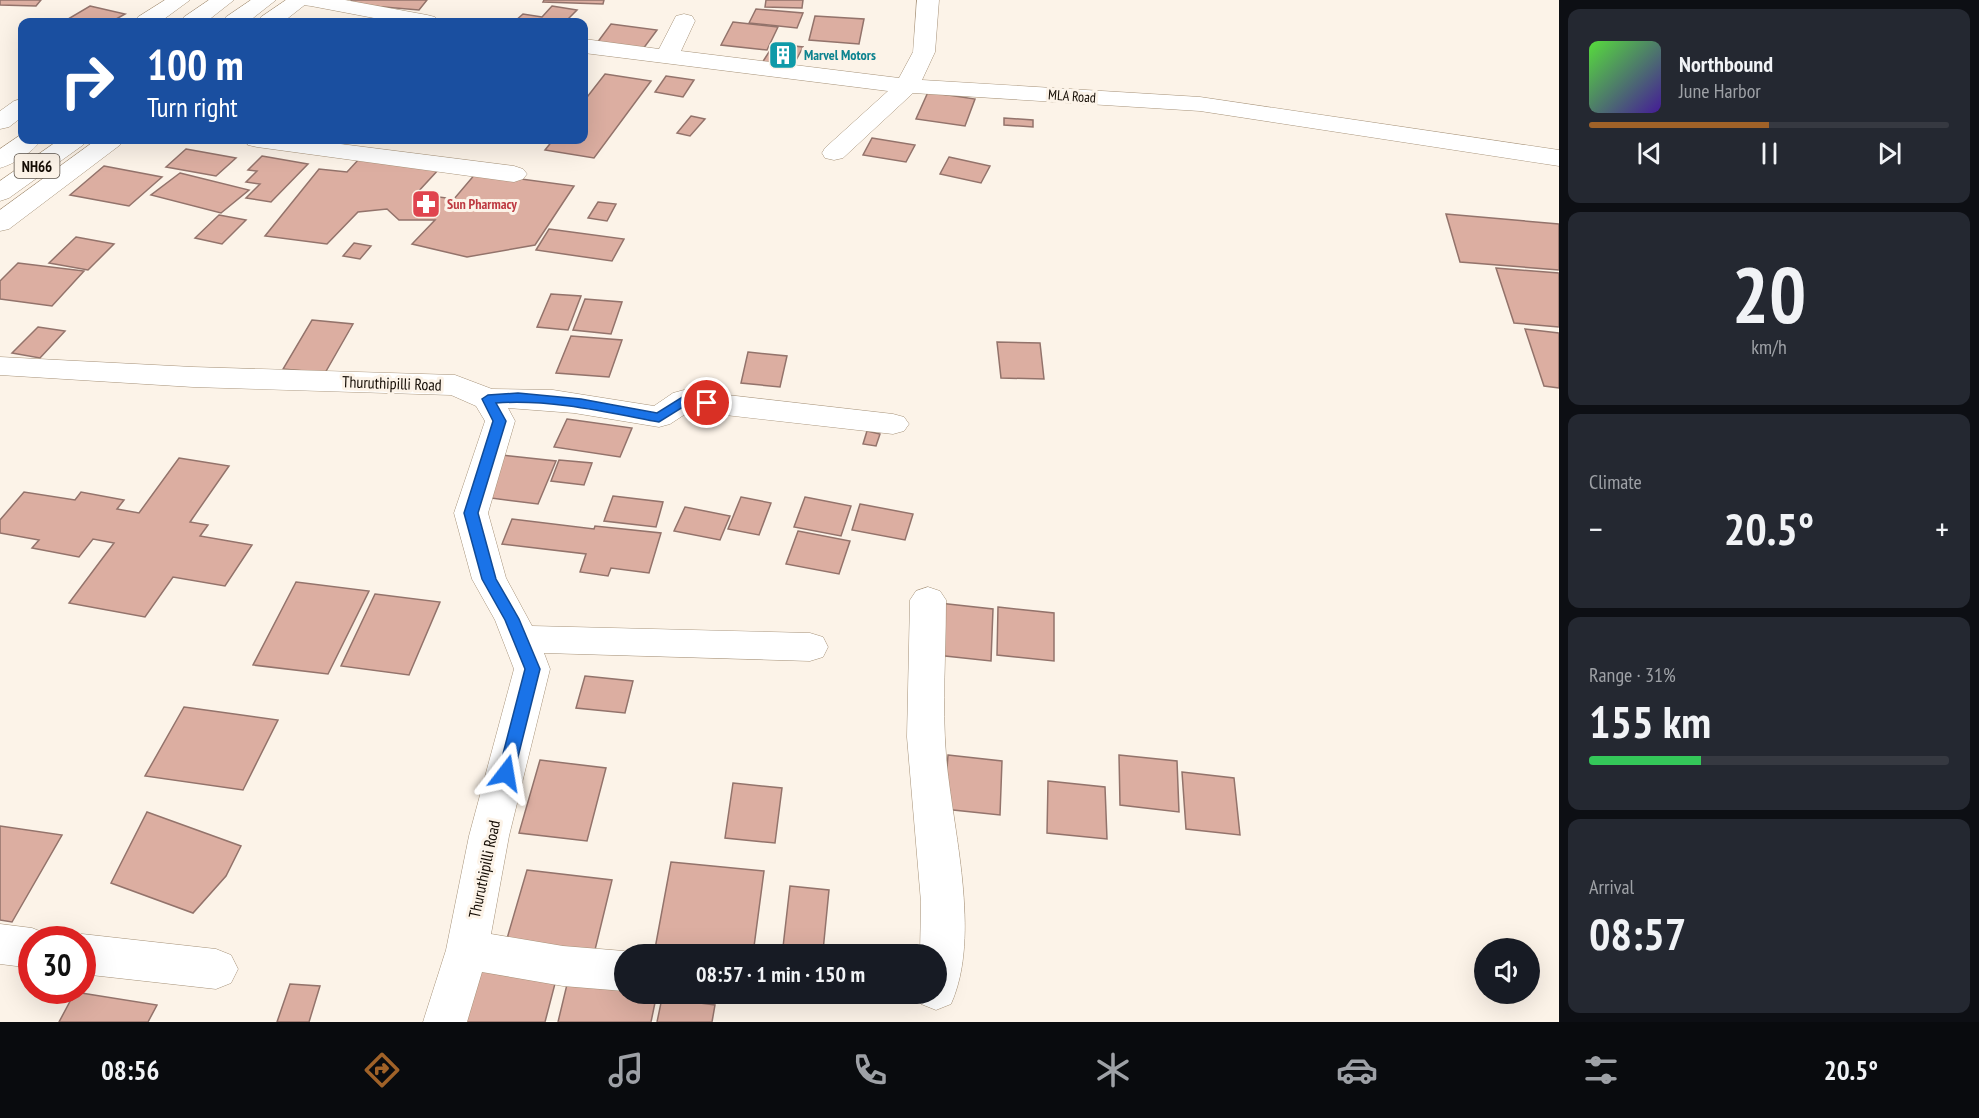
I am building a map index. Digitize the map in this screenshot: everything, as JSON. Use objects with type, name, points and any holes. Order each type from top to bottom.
[{"type":"main road","points":[[152,18],[179,0]]},
{"type":"main road","points":[[198,18],[224,0]]},
{"type":"main road","points":[[240,18],[265,0]]},
{"type":"main road","points":[[275,18],[300,0]]},
{"type":"main road","points":[[311,0],[406,18]]},
{"type":"main road","points":[[834,153],[907,86],[924,52],[928,0]]},
{"type":"main road","points":[[667,56],[684,21]]},
{"type":"main road","name":"MLA Road","points":[[588,46],[907,86],[1200,104],[1559,158]]},
{"type":"main road","points":[[0,122],[18,109]]},
{"type":"main road","name":"NH66","points":[[0,160],[23,144]]},
{"type":"main road","name":"NH66","points":[[0,194],[69,144]]},
{"type":"main road","points":[[0,223],[106,144]]},
{"type":"main road","points":[[287,144],[514,174]]},
{"type":"main road","name":"Thuruthipilli Road","points":[[0,366],[193,376],[455,385],[488,399],[500,421],[471,513],[489,579],[520,639],[532,669],[489,836],[467,950],[445,1022]]},
{"type":"main road","points":[[488,399],[518,397],[581,403],[659,417],[684,400],[893,424]]},
{"type":"main road","points":[[928,600],[927,754],[942,914],[941,944]]},
{"type":"main road","points":[[520,639],[810,646]]},
{"type":"main road","points":[[0,944],[18,946]]},
{"type":"main road","points":[[467,950],[563,966],[614,970]]},
{"type":"main road","points":[[96,956],[216,969]]},
{"type":"building","points":[[0,0],[41,0],[36,6],[0,5]]},
{"type":"building","points":[[352,0],[427,0],[419,10],[348,4]]},
{"type":"building","points":[[544,0],[604,0],[603,4],[543,2]]},
{"type":"building","points":[[766,0],[803,0],[802,8],[765,7]]},
{"type":"building","points":[[90,6],[125,14],[118,18],[70,18]]},
{"type":"building","points":[[552,6],[577,10],[569,18],[518,18],[523,14],[542,17]]},
{"type":"building","points":[[756,9],[803,13],[797,28],[749,23]]},
{"type":"building","points":[[815,16],[864,19],[859,44],[809,40]]},
{"type":"building","points":[[733,22],[778,27],[767,50],[721,45]]},
{"type":"building","points":[[611,24],[657,30],[643,49],[597,43]]},
{"type":"building","name":"Marvel Motors","points":[[774,44],[803,47],[793,66],[762,63]]},
{"type":"building","points":[[605,74],[651,81],[594,158],[545,150],[550,144],[588,144],[588,96]]},
{"type":"building","points":[[666,76],[694,80],[683,97],[655,92]]},
{"type":"building","points":[[928,92],[975,99],[965,126],[916,119]]},
{"type":"building","points":[[691,116],[705,119],[690,136],[677,133]]},
{"type":"building","points":[[1004,118],[1033,120],[1033,127],[1004,125]]},
{"type":"building","points":[[872,138],[915,145],[906,162],[863,155]]},
{"type":"building","points":[[186,149],[236,158],[216,176],[166,167]]},
{"type":"building","points":[[262,156],[308,164],[271,202],[246,198],[260,184],[246,182],[257,171],[248,170]]},
{"type":"building","points":[[949,157],[990,166],[981,183],[940,174]]},
{"type":"building","name":"Sun Pharmacy","points":[[359,159],[439,169],[416,194],[454,199],[476,173],[574,186],[535,245],[467,257],[412,244],[435,220],[399,220],[387,209],[358,212],[327,244],[265,236],[319,169],[347,172]]},
{"type":"building","points":[[104,166],[162,177],[129,206],[70,195]]},
{"type":"building","points":[[180,173],[249,190],[221,213],[151,195]]},
{"type":"building","points":[[598,202],[616,204],[607,221],[588,218]]},
{"type":"building","points":[[1446,214],[1559,224],[1559,270],[1460,262]]},
{"type":"building","points":[[219,215],[246,220],[222,244],[195,238]]},
{"type":"building","points":[[549,229],[624,239],[612,261],[536,250]]},
{"type":"building","points":[[76,237],[114,244],[88,270],[49,263]]},
{"type":"building","points":[[354,243],[371,246],[360,259],[343,256]]},
{"type":"building","points":[[18,263],[84,271],[52,306],[0,299],[0,281]]},
{"type":"building","points":[[1496,268],[1559,273],[1559,327],[1514,323]]},
{"type":"building","points":[[551,294],[581,296],[568,330],[537,327]]},
{"type":"building","points":[[585,299],[622,302],[611,334],[573,330]]},
{"type":"building","points":[[312,320],[353,324],[325,373],[283,369]]},
{"type":"building","points":[[38,327],[65,331],[40,358],[12,353]]},
{"type":"building","points":[[1525,329],[1559,333],[1559,388],[1544,386]]},
{"type":"building","points":[[571,336],[622,340],[609,377],[556,373]]},
{"type":"building","points":[[997,342],[1040,343],[1044,379],[1001,378]]},
{"type":"building","points":[[748,352],[787,356],[780,387],[741,383]]},
{"type":"building","points":[[567,419],[632,428],[620,457],[554,447]]},
{"type":"building","points":[[867,431],[880,434],[876,446],[863,444]]},
{"type":"building","points":[[502,455],[556,461],[538,504],[483,497]]},
{"type":"building","points":[[179,458],[229,466],[190,522],[208,525],[200,536],[252,545],[225,586],[173,577],[145,617],[69,603],[114,543],[93,539],[79,557],[32,548],[39,540],[0,533],[0,520],[24,492],[75,500],[81,492],[124,500],[117,509],[139,513]]},
{"type":"building","points":[[559,460],[592,463],[584,485],[551,481]]},
{"type":"building","points":[[613,496],[663,502],[656,527],[604,521]]},
{"type":"building","points":[[741,497],[771,503],[759,535],[728,529]]},
{"type":"building","points":[[805,497],[851,506],[841,536],[794,527]]},
{"type":"building","points":[[860,504],[913,514],[905,540],[852,530]]},
{"type":"building","points":[[685,507],[730,516],[720,540],[674,531]]},
{"type":"building","points":[[512,519],[594,529],[595,526],[661,533],[649,573],[611,568],[608,576],[580,572],[586,554],[502,544]]},
{"type":"building","points":[[798,531],[850,541],[839,574],[786,564]]},
{"type":"building","points":[[296,582],[369,591],[328,674],[253,665]]},
{"type":"building","points":[[375,594],[440,602],[409,675],[341,666]]},
{"type":"building","points":[[939,603],[993,609],[991,661],[936,655]]},
{"type":"building","points":[[998,607],[1054,613],[1054,661],[997,655]]},
{"type":"building","points":[[585,676],[633,681],[625,713],[576,708]]},
{"type":"building","points":[[184,707],[278,720],[243,790],[145,776]]},
{"type":"building","points":[[948,755],[1002,761],[1000,815],[944,809]]},
{"type":"building","points":[[1119,755],[1177,761],[1179,812],[1120,805]]},
{"type":"building","points":[[540,760],[606,768],[587,841],[519,833]]},
{"type":"building","points":[[1182,772],[1234,778],[1240,835],[1186,829]]},
{"type":"building","points":[[1048,781],[1105,787],[1107,839],[1047,833]]},
{"type":"building","points":[[733,783],[782,788],[775,843],[725,838]]},
{"type":"building","points":[[147,812],[241,846],[226,876],[193,913],[111,883]]},
{"type":"building","points":[[0,826],[62,835],[12,922],[0,920]]},
{"type":"building","points":[[671,862],[764,871],[754,944],[656,944]]},
{"type":"building","points":[[527,870],[612,880],[594,954],[506,942]]},
{"type":"building","points":[[790,886],[829,890],[824,944],[783,944]]},
{"type":"building","points":[[478,966],[557,976],[545,1022],[461,1022]]},
{"type":"building","points":[[569,976],[614,982],[614,1004],[655,1004],[651,1022],[558,1022]]},
{"type":"building","points":[[290,984],[320,986],[309,1022],[277,1022]]},
{"type":"building","points":[[96,995],[157,1005],[148,1022],[59,1022],[69,1004],[96,1004]]},
{"type":"building","points":[[661,1004],[715,1005],[712,1022],[657,1022]]},
{"type":"place","name":"Marvel Motors","points":[[783,55]]},
{"type":"place","name":"Sun Pharmacy","points":[[426,204]]},
{"type":"route","points":[[506,773],[532,669],[512,619],[489,579],[471,513],[500,421],[488,399],[518,397],[581,403],[659,417],[684,400],[707,403]]}]
